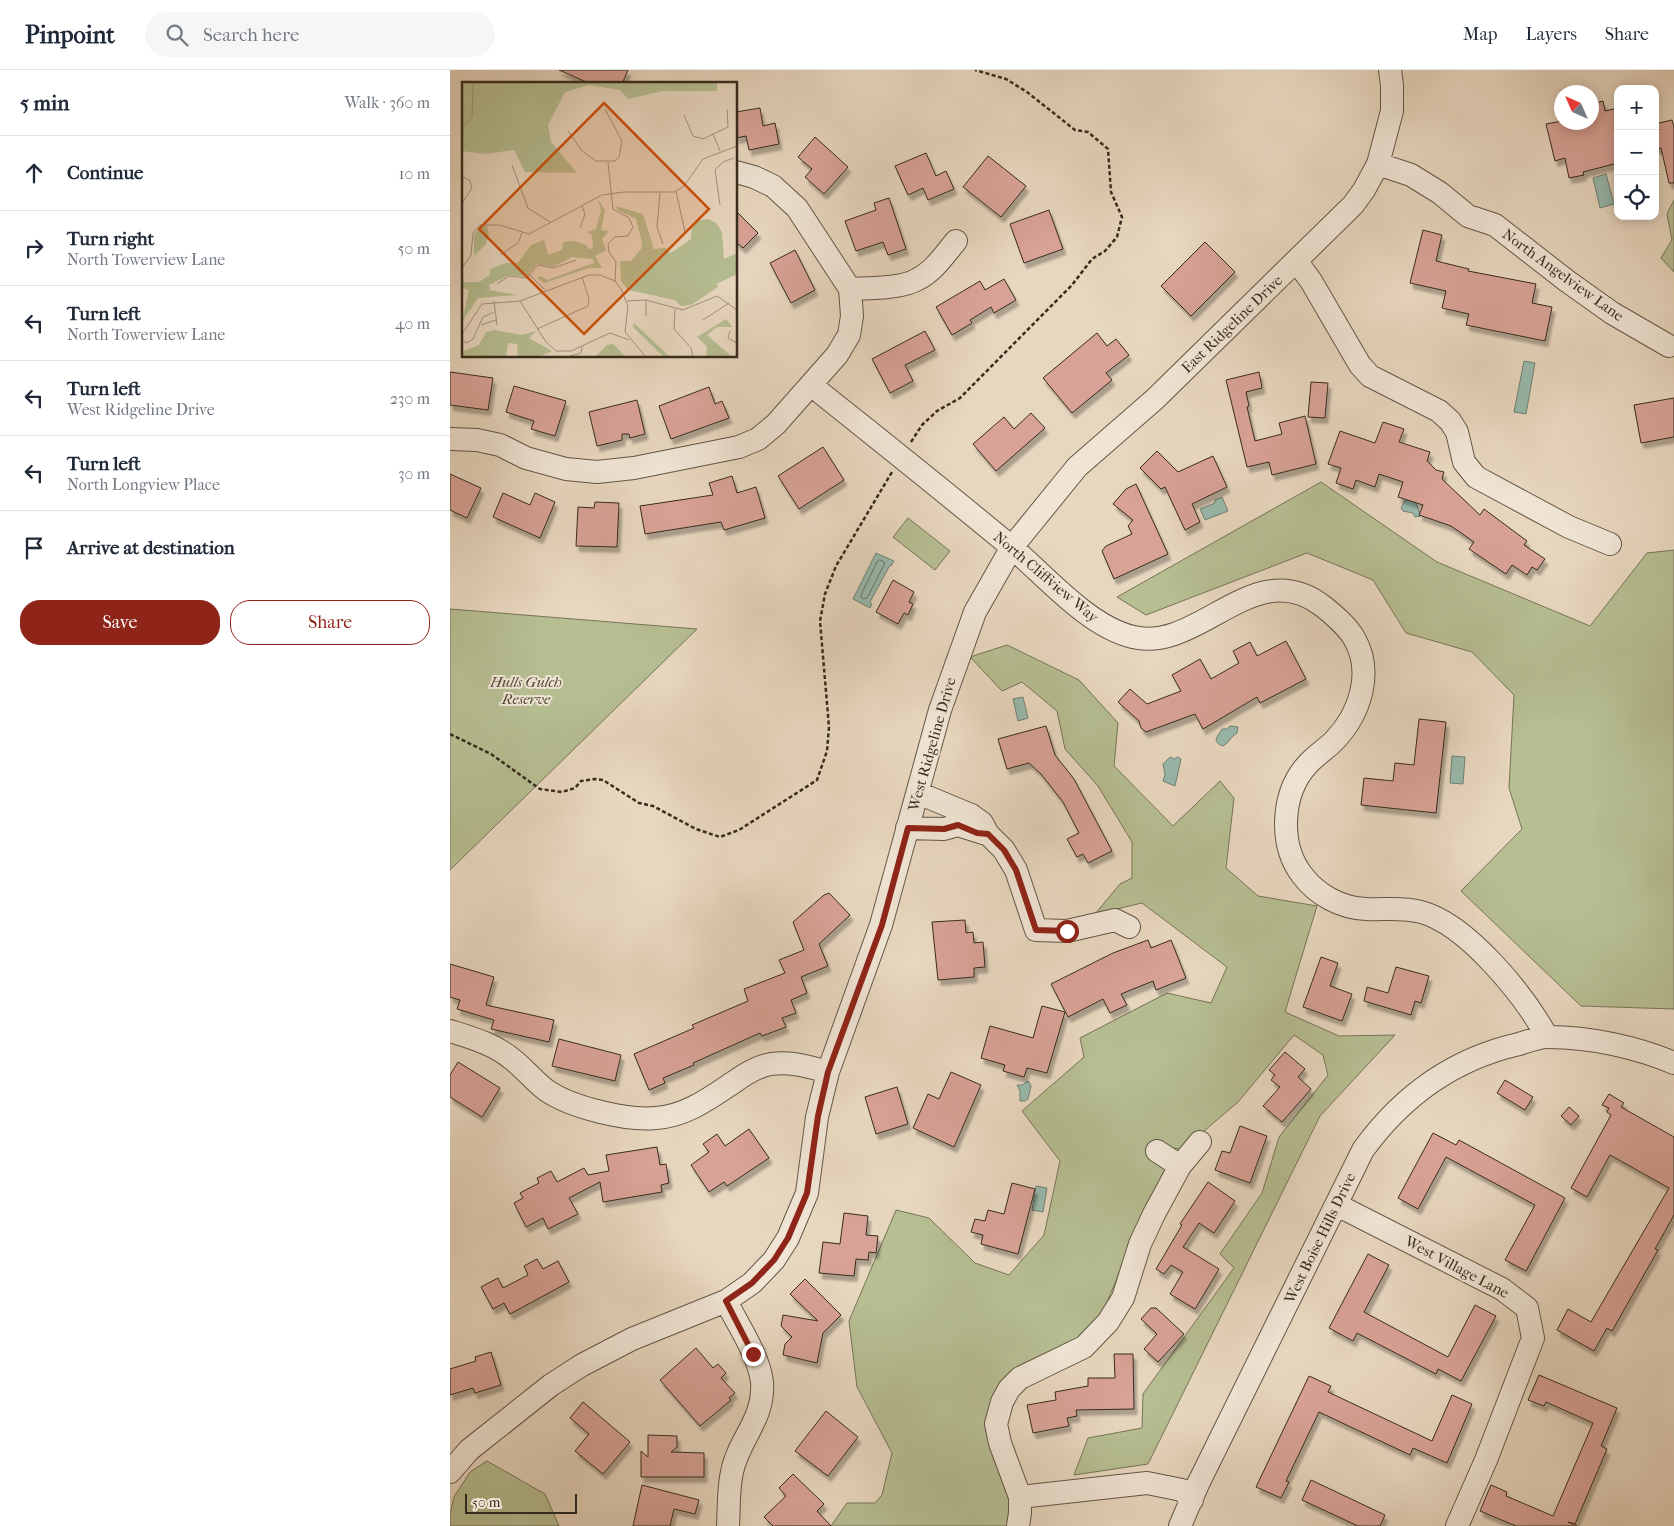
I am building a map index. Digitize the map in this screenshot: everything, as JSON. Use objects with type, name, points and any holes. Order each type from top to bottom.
[{"type":"street","name":"East Ridgeline Drive","points":[[1012,547],[1077,467],[1155,399],[1353,205],[1364,190],[1378,164],[1392,111],[1390,70]]},
{"type":"street","name":"North Angelview Lane","points":[[1378,164],[1411,175],[1440,193],[1468,216],[1495,225],[1567,281],[1605,307],[1669,346]]},
{"type":"street","points":[[450,439],[477,440],[500,445],[526,458],[566,469],[597,472],[634,468],[739,447],[758,439],[776,424],[837,355],[849,335],[852,316],[850,289],[797,208],[773,186],[754,177],[738,173]]},
{"type":"street","points":[[850,289],[905,285],[932,269],[956,241]]},
{"type":"street","points":[[1296,262],[1311,281],[1360,365],[1370,376],[1439,411],[1450,421],[1457,432],[1464,462],[1476,477],[1569,527],[1610,544]]},
{"type":"street","name":"North Cliffview Way","points":[[811,385],[1012,547],[1096,621],[1116,632],[1137,638],[1164,636],[1185,630],[1244,598],[1265,592],[1294,592],[1316,601],[1337,618],[1353,636],[1362,654],[1363,677],[1361,697],[1352,720],[1334,741],[1306,766],[1295,782],[1287,806],[1286,830],[1294,862],[1313,888],[1344,906],[1422,912],[1445,922],[1469,940],[1522,997],[1547,1037]]},
{"type":"street","name":"West Ridgeline Drive","points":[[450,1472],[469,1450],[551,1385],[582,1365],[632,1339],[726,1301],[752,1283],[774,1260],[788,1238],[807,1193],[818,1116],[828,1072],[882,925],[940,710],[976,612],[1012,547]]},
{"type":"street","points":[[918,793],[952,818],[971,816],[982,823],[988,834],[1004,850],[1016,870],[1036,930],[1067,931],[1115,920],[1129,927]]},
{"type":"street","points":[[908,828],[944,829],[952,818]]},
{"type":"street","points":[[450,1031],[492,1045],[512,1059],[546,1090],[566,1100],[618,1115],[656,1118],[681,1113],[699,1106],[749,1072],[770,1064],[792,1063],[828,1072]]},
{"type":"street","name":"West Boise Hills Drive","points":[[1180,1526],[1363,1150],[1379,1128],[1398,1108],[1422,1088],[1492,1050],[1547,1037],[1603,1042],[1630,1047],[1674,1063]]},
{"type":"street","points":[[1018,1526],[1020,1497],[1000,1444],[996,1424],[1002,1402],[1009,1389],[1020,1378],[1084,1346],[1108,1322],[1123,1298],[1140,1244],[1180,1166],[1200,1142]]},
{"type":"street","points":[[1157,1150],[1180,1166]]},
{"type":"street","name":"West Village Lane","points":[[1337,1205],[1502,1289],[1527,1308],[1533,1338],[1486,1460],[1457,1526]]},
{"type":"street","points":[[726,1301],[753,1354],[762,1382],[761,1402],[754,1424],[732,1471],[728,1526]]},
{"type":"street","points":[[1020,1497],[1147,1483],[1165,1485],[1182,1490],[1192,1500]]},
{"type":"path","points":[[906,449],[922,424],[937,411],[960,398],[1072,285],[1092,259],[1105,251],[1117,237],[1122,217],[1111,192],[1108,149],[1088,132],[1075,130],[1027,92],[1006,79],[975,70]]},
{"type":"path","points":[[450,734],[491,754],[540,789],[562,792],[575,788],[581,781],[603,780],[638,803],[653,806],[696,829],[720,837],[739,830],[817,780],[827,751],[830,727],[820,621],[825,594],[836,566],[893,470]]},
{"type":"green space","points":[[1674,200],[1674,272],[1661,258],[1672,240],[1667,214]]},
{"type":"green space","points":[[1321,482],[1437,562],[1590,626],[1647,553],[1674,550],[1674,1009],[1581,1006],[1461,891],[1522,829],[1509,788],[1514,695],[1472,652],[1406,633],[1373,580],[1307,553],[1146,615],[1117,597]]},
{"type":"green space","points":[[908,518],[950,551],[935,570],[893,537]]},
{"type":"green space","name":"Hulls Gulch Reserve","points":[[450,609],[697,629],[450,870]]},
{"type":"green space","points":[[1007,645],[1079,680],[1118,723],[1114,766],[1173,826],[1220,781],[1234,798],[1226,868],[1258,896],[1317,906],[1285,1012],[1339,1036],[1395,1035],[1320,1116],[1148,1464],[1074,1475],[1088,1438],[1142,1428],[1143,1394],[1234,1268],[1220,1254],[1262,1193],[1279,1137],[1328,1075],[1323,1055],[1294,1035],[1238,1102],[1183,1149],[1158,1147],[1162,1164],[1168,1175],[1138,1227],[1101,1317],[1077,1341],[994,1394],[1010,1500],[1010,1526],[831,1526],[847,1503],[875,1503],[882,1495],[892,1453],[857,1387],[849,1321],[896,1210],[929,1218],[975,1263],[1009,1275],[1044,1235],[1060,1161],[1022,1111],[1084,1057],[1080,1038],[1167,993],[1211,1003],[1227,967],[1142,903],[1095,914],[1120,884],[1132,878],[1132,842],[1098,786],[1065,749],[1057,711],[1022,682],[1002,691],[970,657]]},
{"type":"green space","points":[[487,1461],[545,1494],[559,1526],[450,1526],[450,1515],[454,1497],[470,1472]]},
{"type":"water","points":[[1606,174],[1614,204],[1600,208],[1593,178]]},
{"type":"water","points":[[1524,361],[1535,363],[1526,414],[1514,412]]},
{"type":"water","points":[[1222,497],[1228,511],[1205,520],[1200,509],[1215,503],[1215,500]]},
{"type":"water","points":[[1409,499],[1416,503],[1421,516],[1415,517],[1413,513],[1403,511],[1401,508],[1405,500],[1408,501]]},
{"type":"water","points":[[876,553],[894,561],[870,602],[872,604],[870,608],[853,599]]},
{"type":"water","points":[[1023,697],[1028,718],[1018,721],[1013,699]]},
{"type":"water","points":[[1230,726],[1238,727],[1237,733],[1223,746],[1217,742],[1216,738],[1222,729],[1227,729]]},
{"type":"water","points":[[1452,756],[1465,757],[1463,784],[1450,783]]},
{"type":"water","points":[[1170,757],[1181,759],[1175,786],[1163,781],[1165,775],[1163,764]]},
{"type":"water","points":[[1027,1081],[1031,1086],[1028,1099],[1020,1101],[1020,1091],[1017,1085],[1023,1085]]},
{"type":"water","points":[[1036,1186],[1047,1188],[1043,1212],[1032,1210]]},
{"type":"building","points":[[559,70],[628,70],[623,82],[586,82]]},
{"type":"building","points":[[1603,101],[1605,111],[1614,109],[1614,164],[1583,172],[1584,175],[1569,178],[1565,158],[1555,161],[1546,124],[1554,122],[1554,130],[1599,130],[1599,102]]},
{"type":"building","points":[[760,108],[763,126],[775,123],[779,144],[749,150],[746,136],[738,138],[738,112]]},
{"type":"building","points":[[1672,120],[1674,127],[1674,183],[1669,183],[1661,148],[1659,148],[1659,123]]},
{"type":"building","points":[[815,137],[848,167],[824,194],[805,177],[812,169],[798,157]]},
{"type":"building","points":[[926,153],[936,176],[946,171],[954,189],[928,200],[923,188],[908,195],[895,166]]},
{"type":"building","points":[[988,156],[1026,186],[1001,217],[963,187]]},
{"type":"building","points":[[889,198],[906,249],[888,255],[883,242],[856,251],[845,221],[876,210],[874,203]]},
{"type":"building","points":[[1049,210],[1063,249],[1024,263],[1010,224]]},
{"type":"building","points":[[738,213],[758,233],[743,248],[738,244]]},
{"type":"building","points":[[1423,230],[1442,235],[1436,261],[1469,269],[1468,271],[1536,284],[1532,303],[1552,307],[1545,341],[1466,325],[1469,314],[1442,308],[1446,291],[1410,283]]},
{"type":"building","points":[[1205,242],[1235,272],[1191,316],[1161,286]]},
{"type":"building","points":[[795,250],[815,290],[791,303],[770,263]]},
{"type":"building","points":[[1004,279],[1016,300],[994,313],[991,307],[970,320],[972,323],[952,335],[936,307],[980,281],[985,290]]},
{"type":"building","points":[[925,331],[935,350],[905,365],[913,381],[890,393],[872,359]]},
{"type":"building","points":[[1097,333],[1107,346],[1116,339],[1129,355],[1106,373],[1112,380],[1072,413],[1043,378]]},
{"type":"building","points":[[450,372],[493,378],[488,410],[450,405]]},
{"type":"building","points":[[1259,372],[1262,388],[1246,392],[1249,406],[1247,407],[1255,441],[1282,434],[1279,423],[1305,416],[1316,464],[1272,475],[1269,462],[1247,467],[1226,380]]},
{"type":"building","points":[[1311,382],[1328,383],[1325,418],[1308,417]]},
{"type":"building","points":[[514,386],[566,401],[555,436],[531,429],[534,421],[506,412]]},
{"type":"building","points":[[709,387],[715,404],[722,401],[729,418],[671,439],[659,406]]},
{"type":"building","points":[[1674,398],[1674,437],[1641,443],[1634,405]]},
{"type":"building","points":[[637,400],[645,434],[630,438],[629,434],[622,434],[622,440],[597,446],[589,412]]},
{"type":"building","points":[[1031,413],[1045,428],[996,471],[973,444],[1004,417],[1014,429]]},
{"type":"building","points":[[1383,422],[1404,429],[1399,442],[1430,452],[1427,461],[1436,470],[1444,472],[1442,479],[1480,515],[1484,509],[1527,541],[1524,545],[1545,559],[1537,570],[1532,567],[1527,575],[1512,565],[1506,574],[1469,549],[1474,542],[1451,526],[1419,515],[1423,505],[1398,497],[1403,482],[1379,474],[1375,487],[1356,480],[1353,489],[1336,483],[1341,468],[1328,464],[1340,431],[1375,443]]},
{"type":"building","points":[[823,447],[844,480],[799,509],[778,476]]},
{"type":"building","points":[[1157,451],[1178,472],[1213,456],[1227,487],[1192,504],[1200,522],[1185,530],[1165,487],[1161,489],[1140,468]]},
{"type":"building","points":[[450,474],[481,488],[467,518],[450,510]]},
{"type":"building","points":[[732,476],[737,493],[756,487],[765,518],[724,530],[721,522],[645,534],[640,506],[713,495],[709,483]]},
{"type":"building","points":[[1136,484],[1168,554],[1114,579],[1102,551],[1106,546],[1132,534],[1128,526],[1133,520],[1113,504],[1126,489]]},
{"type":"building","points":[[503,493],[530,505],[535,493],[555,502],[540,538],[493,517]]},
{"type":"building","points":[[595,502],[619,503],[617,547],[576,546],[578,507],[594,508]]},
{"type":"building","points":[[893,580],[914,592],[909,602],[913,604],[908,615],[904,613],[898,624],[876,612]]},
{"type":"building","points":[[1286,641],[1306,679],[1260,703],[1257,697],[1203,729],[1195,714],[1146,732],[1141,728],[1139,721],[1118,702],[1130,689],[1147,704],[1181,691],[1172,675],[1200,659],[1211,679],[1239,663],[1233,651],[1250,642],[1257,656]]},
{"type":"building","points":[[1419,719],[1446,722],[1436,813],[1361,805],[1364,778],[1393,781],[1395,763],[1414,765]]},
{"type":"building","points":[[1046,726],[1055,755],[1074,779],[1112,851],[1088,863],[1083,854],[1077,857],[1067,839],[1079,833],[1063,802],[1041,774],[1029,763],[1007,769],[998,739]]},
{"type":"building","points":[[829,893],[850,915],[819,944],[828,966],[801,977],[807,993],[791,1000],[796,1013],[782,1018],[786,1027],[762,1036],[760,1033],[693,1063],[694,1065],[663,1078],[665,1083],[649,1090],[634,1054],[694,1028],[692,1025],[748,1001],[744,989],[785,973],[779,960],[804,950],[793,922],[824,895]]},
{"type":"building","points":[[965,920],[966,933],[973,932],[974,943],[983,942],[985,967],[974,968],[974,977],[938,980],[932,922]]},
{"type":"building","points":[[1148,940],[1151,948],[1171,940],[1186,978],[1156,990],[1153,981],[1121,994],[1127,1005],[1110,1013],[1103,999],[1068,1017],[1051,984],[1113,953]]},
{"type":"building","points":[[1321,957],[1338,963],[1330,986],[1352,994],[1342,1021],[1303,1007]]},
{"type":"building","points":[[450,964],[494,977],[486,1005],[554,1020],[549,1042],[491,1029],[494,1020],[457,1009],[460,1000],[450,997]]},
{"type":"building","points":[[1396,967],[1429,976],[1421,1003],[1415,1001],[1411,1015],[1364,1001],[1367,987],[1388,993]]},
{"type":"building","points":[[1042,1006],[1065,1012],[1047,1073],[1027,1068],[1024,1077],[1003,1071],[1005,1065],[981,1058],[990,1026],[1033,1038]]},
{"type":"building","points":[[559,1039],[621,1055],[615,1081],[552,1066]]},
{"type":"building","points":[[1285,1052],[1305,1069],[1298,1077],[1311,1089],[1282,1122],[1263,1106],[1280,1087],[1271,1080],[1275,1075],[1269,1070]]},
{"type":"building","points":[[458,1062],[500,1088],[482,1117],[450,1097],[450,1075]]},
{"type":"building","points":[[951,1072],[981,1085],[954,1147],[913,1128],[928,1094],[939,1099]]},
{"type":"building","points":[[1505,1080],[1533,1097],[1525,1110],[1497,1093]]},
{"type":"building","points":[[897,1087],[908,1124],[876,1134],[865,1097]]},
{"type":"building","points":[[1609,1094],[1624,1103],[1621,1107],[1674,1137],[1674,1215],[1655,1249],[1658,1250],[1612,1331],[1607,1328],[1594,1351],[1557,1330],[1568,1309],[1591,1322],[1669,1188],[1610,1155],[1587,1197],[1571,1188],[1611,1115],[1607,1112],[1609,1108],[1602,1105]]},
{"type":"building","points":[[1569,1107],[1579,1116],[1571,1125],[1561,1116]]},
{"type":"building","points":[[1240,1126],[1267,1136],[1250,1183],[1215,1170],[1222,1151],[1230,1153]]},
{"type":"building","points":[[749,1129],[769,1158],[727,1186],[724,1182],[709,1192],[691,1165],[709,1152],[703,1144],[717,1134],[725,1146]]},
{"type":"building","points":[[1433,1133],[1456,1145],[1459,1140],[1565,1198],[1526,1271],[1505,1260],[1535,1205],[1446,1157],[1418,1209],[1398,1198]]},
{"type":"building","points":[[657,1147],[660,1165],[666,1164],[669,1183],[661,1185],[662,1192],[603,1202],[600,1182],[569,1198],[578,1214],[548,1229],[543,1218],[526,1227],[514,1203],[523,1198],[520,1193],[539,1183],[537,1178],[551,1171],[557,1182],[584,1168],[588,1175],[609,1171],[606,1155]]},
{"type":"building","points":[[1208,1182],[1235,1201],[1214,1233],[1199,1223],[1183,1247],[1219,1269],[1195,1309],[1170,1294],[1183,1272],[1171,1265],[1164,1274],[1156,1269],[1182,1225],[1180,1224]]},
{"type":"building","points":[[1012,1183],[1035,1189],[1018,1254],[981,1244],[983,1235],[971,1232],[975,1219],[985,1221],[988,1210],[1004,1214]]},
{"type":"building","points":[[844,1213],[868,1216],[866,1235],[878,1236],[876,1253],[869,1252],[868,1260],[856,1259],[854,1276],[819,1273],[823,1242],[840,1244]]},
{"type":"building","points":[[1368,1254],[1389,1265],[1364,1312],[1448,1357],[1475,1305],[1496,1316],[1461,1381],[1438,1369],[1436,1374],[1357,1333],[1353,1341],[1329,1328]]},
{"type":"building","points":[[537,1259],[543,1269],[558,1261],[569,1282],[510,1314],[504,1303],[493,1309],[481,1287],[498,1278],[503,1288],[528,1275],[524,1266]]},
{"type":"building","points":[[805,1279],[841,1315],[823,1333],[817,1363],[783,1355],[785,1344],[792,1337],[781,1326],[783,1315],[818,1321],[790,1294]]},
{"type":"building","points":[[1151,1308],[1156,1308],[1184,1334],[1158,1362],[1144,1349],[1157,1334],[1141,1319]]},
{"type":"building","points":[[696,1348],[713,1368],[718,1364],[726,1373],[721,1378],[735,1393],[729,1398],[731,1400],[700,1426],[660,1380]]},
{"type":"building","points":[[491,1352],[501,1385],[475,1393],[473,1388],[450,1395],[450,1369],[476,1361],[475,1357]]},
{"type":"building","points":[[1114,1354],[1133,1354],[1134,1409],[1076,1410],[1077,1416],[1067,1418],[1069,1426],[1033,1433],[1027,1405],[1056,1400],[1055,1392],[1088,1386],[1088,1378],[1115,1378]]},
{"type":"building","points":[[1539,1375],[1617,1408],[1601,1446],[1607,1449],[1575,1524],[1568,1522],[1577,1526],[1516,1526],[1480,1511],[1491,1485],[1507,1492],[1506,1496],[1553,1516],[1593,1423],[1546,1402],[1544,1406],[1528,1400]]},
{"type":"building","points":[[1309,1376],[1331,1386],[1328,1392],[1432,1441],[1452,1395],[1472,1404],[1447,1463],[1413,1448],[1410,1455],[1319,1412],[1286,1481],[1289,1482],[1281,1498],[1256,1487]]},
{"type":"building","points":[[583,1402],[630,1442],[603,1474],[575,1451],[589,1434],[570,1418]]},
{"type":"building","points":[[826,1411],[858,1437],[828,1476],[795,1451]]},
{"type":"building","points":[[648,1435],[677,1436],[677,1447],[671,1452],[704,1453],[704,1477],[641,1477],[641,1451],[648,1457]]},
{"type":"building","points":[[793,1474],[824,1504],[817,1511],[831,1526],[773,1526],[764,1517],[786,1496],[779,1488]]},
{"type":"building","points":[[1311,1480],[1385,1515],[1380,1526],[1358,1526],[1302,1500]]},
{"type":"building","points":[[642,1485],[699,1500],[695,1514],[674,1509],[670,1526],[633,1526]]},
{"type":"route","points":[[753,1354],[726,1301],[752,1283],[774,1260],[788,1238],[807,1193],[818,1116],[828,1072],[882,925],[908,828],[944,829],[958,825],[977,833],[988,834],[1004,850],[1016,870],[1036,930],[1067,931]]}]
